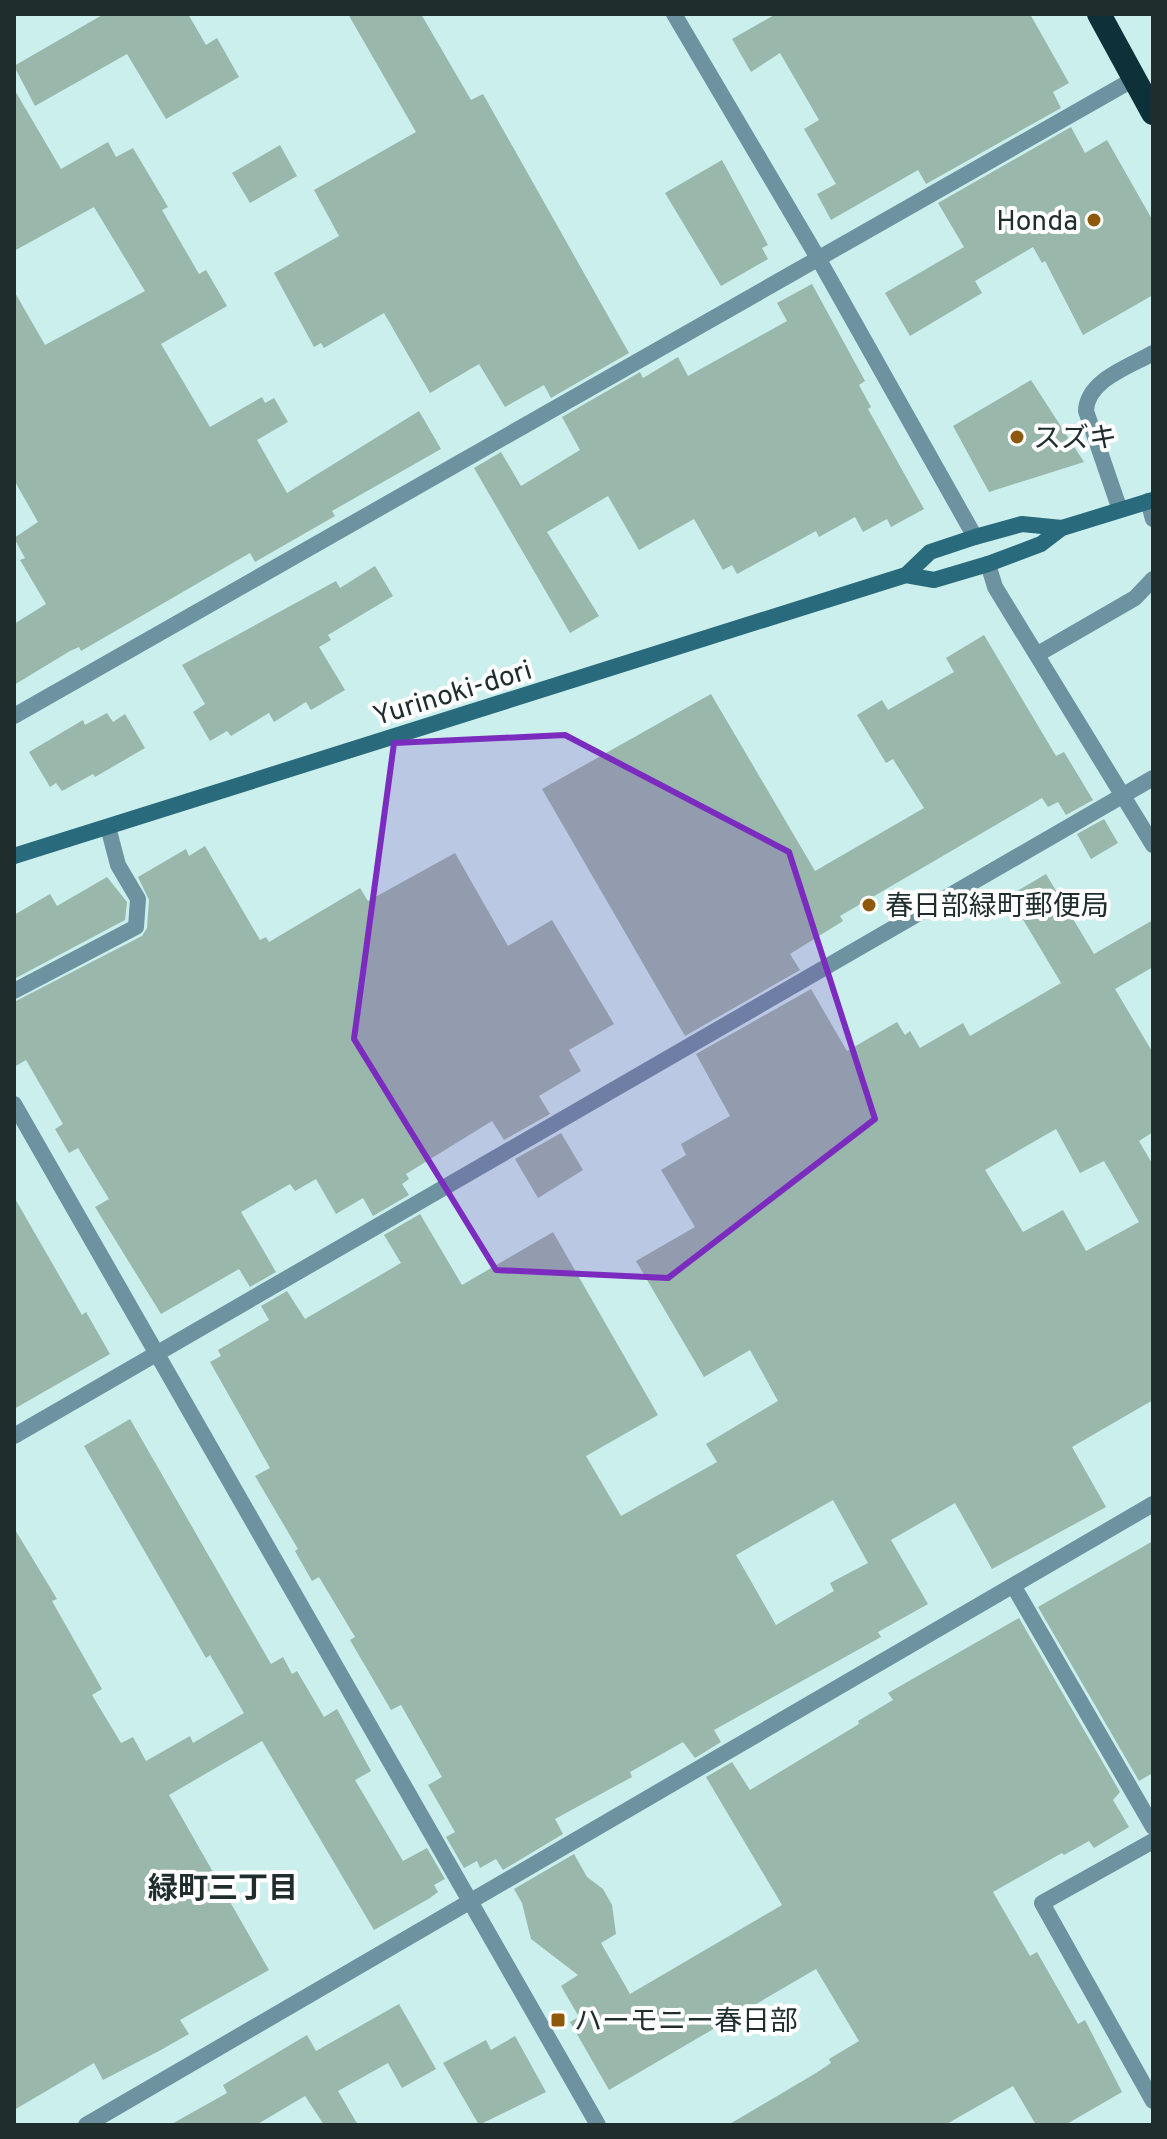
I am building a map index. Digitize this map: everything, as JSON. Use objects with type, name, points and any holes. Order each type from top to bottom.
[{"type":"highway","points":[[1099,14],[1153,113]]},
{"type":"street","points":[[674,14],[818,258],[975,537]]},
{"type":"street","points":[[14,716],[1134,79]]},
{"type":"street","points":[[1120,510],[1086,411],[1086,398],[1094,387],[1153,353]]},
{"type":"street","points":[[1150,500],[1153,519]]},
{"type":"street","name":"Yurinoki-dori","points":[[906,575],[934,580],[988,564],[1041,544],[1062,528],[1150,500]]},
{"type":"street","name":"Yurinoki-dori","points":[[14,856],[906,575],[930,552],[975,537],[1022,524],[1062,528]]},
{"type":"street","points":[[988,564],[995,587],[1153,845]]},
{"type":"street","points":[[1038,654],[1135,598],[1153,579]]},
{"type":"street","points":[[14,1436],[1153,778]]},
{"type":"street","points":[[14,991],[136,927],[138,899],[118,865],[108,827]]},
{"type":"street","points":[[14,1104],[598,2125]]},
{"type":"street","points":[[86,2125],[1153,1504]]},
{"type":"street","points":[[1014,1587],[1153,1827]]},
{"type":"street","points":[[1153,1841],[1042,1903],[1153,2101]]},
{"type":"highlighted area","points":[[565,735],[789,852],[875,1119],[668,1278],[496,1270],[354,1039],[394,743]]},
{"type":"building","points":[[104,14],[188,14],[206,45],[217,38],[239,77],[166,119],[127,54],[35,106],[14,66]]},
{"type":"building","points":[[348,14],[421,14],[471,100],[483,94],[629,353],[551,398],[544,385],[505,407],[479,364],[430,393],[384,313],[324,348],[321,343],[314,347],[274,273],[339,236],[314,190],[416,132]]},
{"type":"building","points":[[776,14],[1030,14],[1069,83],[1053,92],[1061,108],[926,184],[918,170],[831,220],[817,194],[836,184],[804,129],[819,120],[780,53],[751,72],[732,39]]},
{"type":"building","points":[[14,89],[61,169],[108,142],[116,157],[133,148],[168,207],[162,210],[199,274],[206,270],[227,306],[161,344],[210,427],[262,397],[265,403],[274,398],[288,422],[257,440],[287,493],[419,411],[441,449],[332,511],[335,516],[255,562],[250,553],[81,651],[79,647],[70,651],[14,685],[14,624],[46,604],[20,560],[25,558],[14,538],[38,522],[14,480],[14,291],[45,345],[145,291],[94,207],[14,251]]},
{"type":"building","points":[[1071,127],[1085,153],[1107,140],[1153,221],[1153,295],[1083,335],[1045,261],[1042,263],[1033,247],[975,281],[982,293],[910,336],[885,293],[964,247],[938,203]]},
{"type":"building","points":[[280,145],[297,176],[250,203],[232,173]]},
{"type":"building","points":[[722,160],[768,245],[762,248],[768,259],[721,286],[665,193]]},
{"type":"building","points":[[812,284],[865,381],[859,385],[871,407],[868,409],[924,509],[891,527],[887,519],[863,532],[855,517],[819,537],[816,531],[737,574],[732,565],[723,570],[694,519],[639,550],[608,496],[547,532],[599,616],[570,633],[474,468],[501,452],[521,486],[580,450],[562,417],[640,372],[643,378],[678,357],[688,376],[787,321],[777,303]]},
{"type":"building","points":[[1031,380],[1084,462],[989,492],[953,426]]},
{"type":"building","points":[[375,566],[393,596],[328,635],[331,640],[319,647],[345,690],[311,710],[306,702],[274,722],[269,713],[231,736],[227,731],[210,741],[193,712],[205,704],[182,665],[336,581],[340,588]]},
{"type":"building","points":[[984,635],[1056,756],[1064,752],[1093,800],[1066,815],[1058,802],[1048,807],[1042,798],[840,916],[843,921],[790,954],[800,970],[685,1036],[542,789],[711,694],[815,871],[924,808],[893,759],[886,763],[857,715],[882,700],[888,710],[954,672],[946,658]]},
{"type":"building","points":[[107,713],[113,722],[125,714],[145,748],[95,777],[93,774],[62,791],[56,783],[50,787],[29,752],[83,720],[85,725]]},
{"type":"building","points":[[1104,819],[1118,843],[1091,859],[1077,834]]},
{"type":"building","points":[[205,846],[260,940],[266,937],[269,942],[360,888],[368,901],[455,853],[508,946],[552,920],[614,1024],[569,1050],[581,1071],[539,1096],[550,1114],[504,1140],[492,1121],[406,1174],[409,1179],[402,1184],[409,1195],[373,1216],[363,1198],[336,1214],[316,1179],[295,1191],[290,1184],[241,1212],[276,1272],[250,1287],[239,1269],[161,1314],[95,1207],[109,1199],[78,1148],[69,1153],[55,1129],[63,1124],[26,1060],[14,1067],[14,1002],[142,936],[147,928],[149,900],[138,877],[186,849],[189,856]]},
{"type":"building","points":[[1046,874],[1094,954],[1153,920],[1153,967],[1115,989],[1153,1053],[1153,1132],[1139,1141],[1153,1165],[1153,1400],[1072,1447],[1106,1507],[992,1569],[955,1503],[891,1540],[928,1604],[878,1632],[881,1637],[714,1730],[721,1742],[695,1758],[683,1742],[630,1772],[632,1777],[555,1819],[563,1834],[503,1870],[496,1859],[480,1868],[477,1861],[464,1868],[446,1837],[455,1832],[428,1785],[442,1777],[401,1705],[391,1710],[350,1640],[355,1637],[319,1577],[312,1581],[295,1551],[298,1549],[255,1476],[270,1468],[210,1362],[221,1356],[218,1350],[269,1320],[261,1306],[287,1291],[305,1319],[401,1263],[384,1235],[420,1214],[462,1285],[553,1232],[658,1415],[586,1456],[621,1516],[717,1462],[706,1444],[778,1401],[750,1350],[704,1377],[636,1261],[695,1227],[661,1170],[686,1155],[681,1144],[730,1116],[696,1054],[811,989],[847,1051],[897,1022],[905,1035],[910,1031],[920,1048],[963,1023],[970,1036],[1061,983],[1009,896]],"holes":[[[1056,1129],[1080,1173],[1104,1161],[1139,1222],[1086,1251],[1063,1210],[1023,1232],[985,1170]],[[833,1500],[868,1563],[830,1583],[834,1591],[776,1625],[736,1555]]]},
{"type":"building","points":[[107,877],[127,902],[125,920],[14,979],[14,915],[50,894],[57,906]]},
{"type":"building","points":[[561,1133],[583,1170],[538,1198],[515,1159]]},
{"type":"building","points":[[14,1197],[82,1315],[86,1312],[110,1354],[14,1409]]},
{"type":"building","points":[[130,1419],[271,1664],[283,1657],[292,1674],[297,1671],[324,1717],[337,1709],[371,1771],[355,1780],[403,1861],[427,1848],[445,1879],[434,1885],[438,1892],[430,1898],[374,1930],[262,1741],[169,1795],[269,1970],[180,2020],[189,2034],[159,2051],[103,2080],[94,2063],[14,2110],[14,1528],[57,1599],[52,1601],[102,1689],[92,1695],[121,1743],[133,1737],[146,1761],[190,1736],[193,1743],[244,1713],[210,1655],[206,1658],[84,1446]]},
{"type":"building","points":[[1153,1541],[1153,1773],[1139,1781],[1038,1607]]},
{"type":"building","points":[[1019,1618],[1120,1792],[1113,1800],[1129,1827],[1094,1848],[1089,1841],[1064,1855],[1062,1853],[993,1892],[1030,1956],[1037,1952],[1078,2024],[1085,2020],[1122,2092],[1065,2125],[1036,2125],[1013,2086],[945,2125],[728,2125],[816,2073],[831,2063],[829,2059],[859,2041],[816,1969],[609,2090],[570,2022],[579,2017],[561,1986],[578,1975],[531,1939],[522,1903],[514,1889],[574,1854],[587,1877],[603,1889],[612,1905],[616,1934],[601,1943],[630,1994],[782,1905],[706,1777],[732,1762],[750,1790],[859,1724],[858,1721],[893,1700],[888,1693]]},
{"type":"building","points":[[399,2004],[436,2069],[402,2088],[388,2063],[338,2091],[358,2125],[324,2125],[305,2096],[256,2125],[170,2125],[227,2093],[223,2085],[307,2035],[316,2051]]},
{"type":"building","points":[[515,2036],[546,2092],[479,2125],[443,2063],[486,2040],[491,2050]]},
{"type":"place","name":"Honda","points":[[1094,220]]},
{"type":"place","name":"スズキ","points":[[1017,437]]},
{"type":"place","name":"春日部緑町郵便局","points":[[869,905]]},
{"type":"place","name":"ハーモニー春日部","points":[[558,2020]]},
{"type":"district","name":"緑町三丁目","points":[[223,1888]]}]
